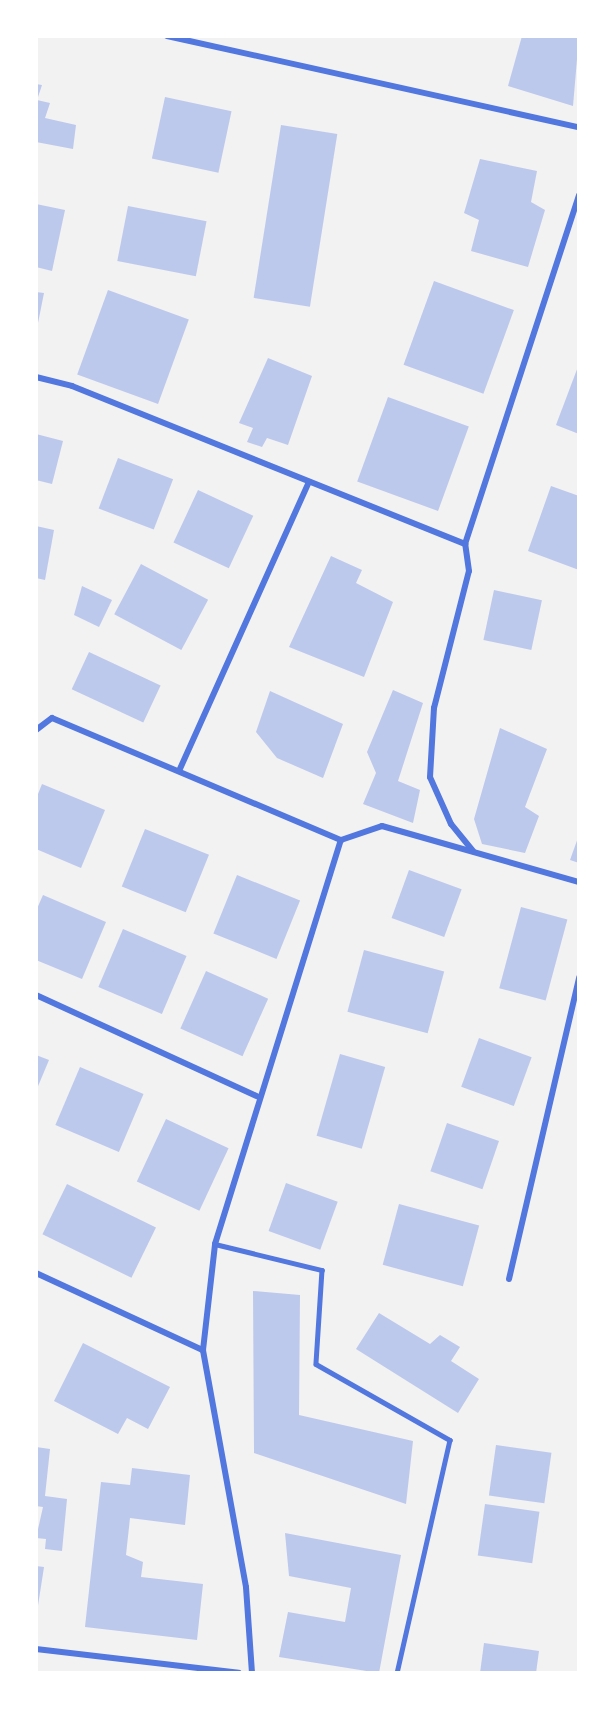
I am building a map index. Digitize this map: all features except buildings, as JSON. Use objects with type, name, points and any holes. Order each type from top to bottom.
[{"type":"street","points":[[167,36],[199,39],[579,127]]},
{"type":"street","points":[[473,851],[451,824],[430,777],[434,708],[469,571],[465,544],[579,195]]},
{"type":"street","points":[[36,377],[72,386],[465,544]]},
{"type":"street","points":[[179,771],[309,482]]},
{"type":"street","points":[[36,730],[52,718],[341,840],[382,826],[579,882]]},
{"type":"street","points":[[252,1673],[246,1587],[203,1350],[215,1244],[257,1096],[341,840]]},
{"type":"street","points":[[509,1279],[579,977]]},
{"type":"street","points":[[36,995],[257,1096]]},
{"type":"street","points":[[36,1273],[203,1350]]},
{"type":"street","points":[[36,1649],[239,1673]]},
{"type":"lane","points":[[215,1244],[322,1270],[316,1364],[450,1440],[397,1673]]}]
